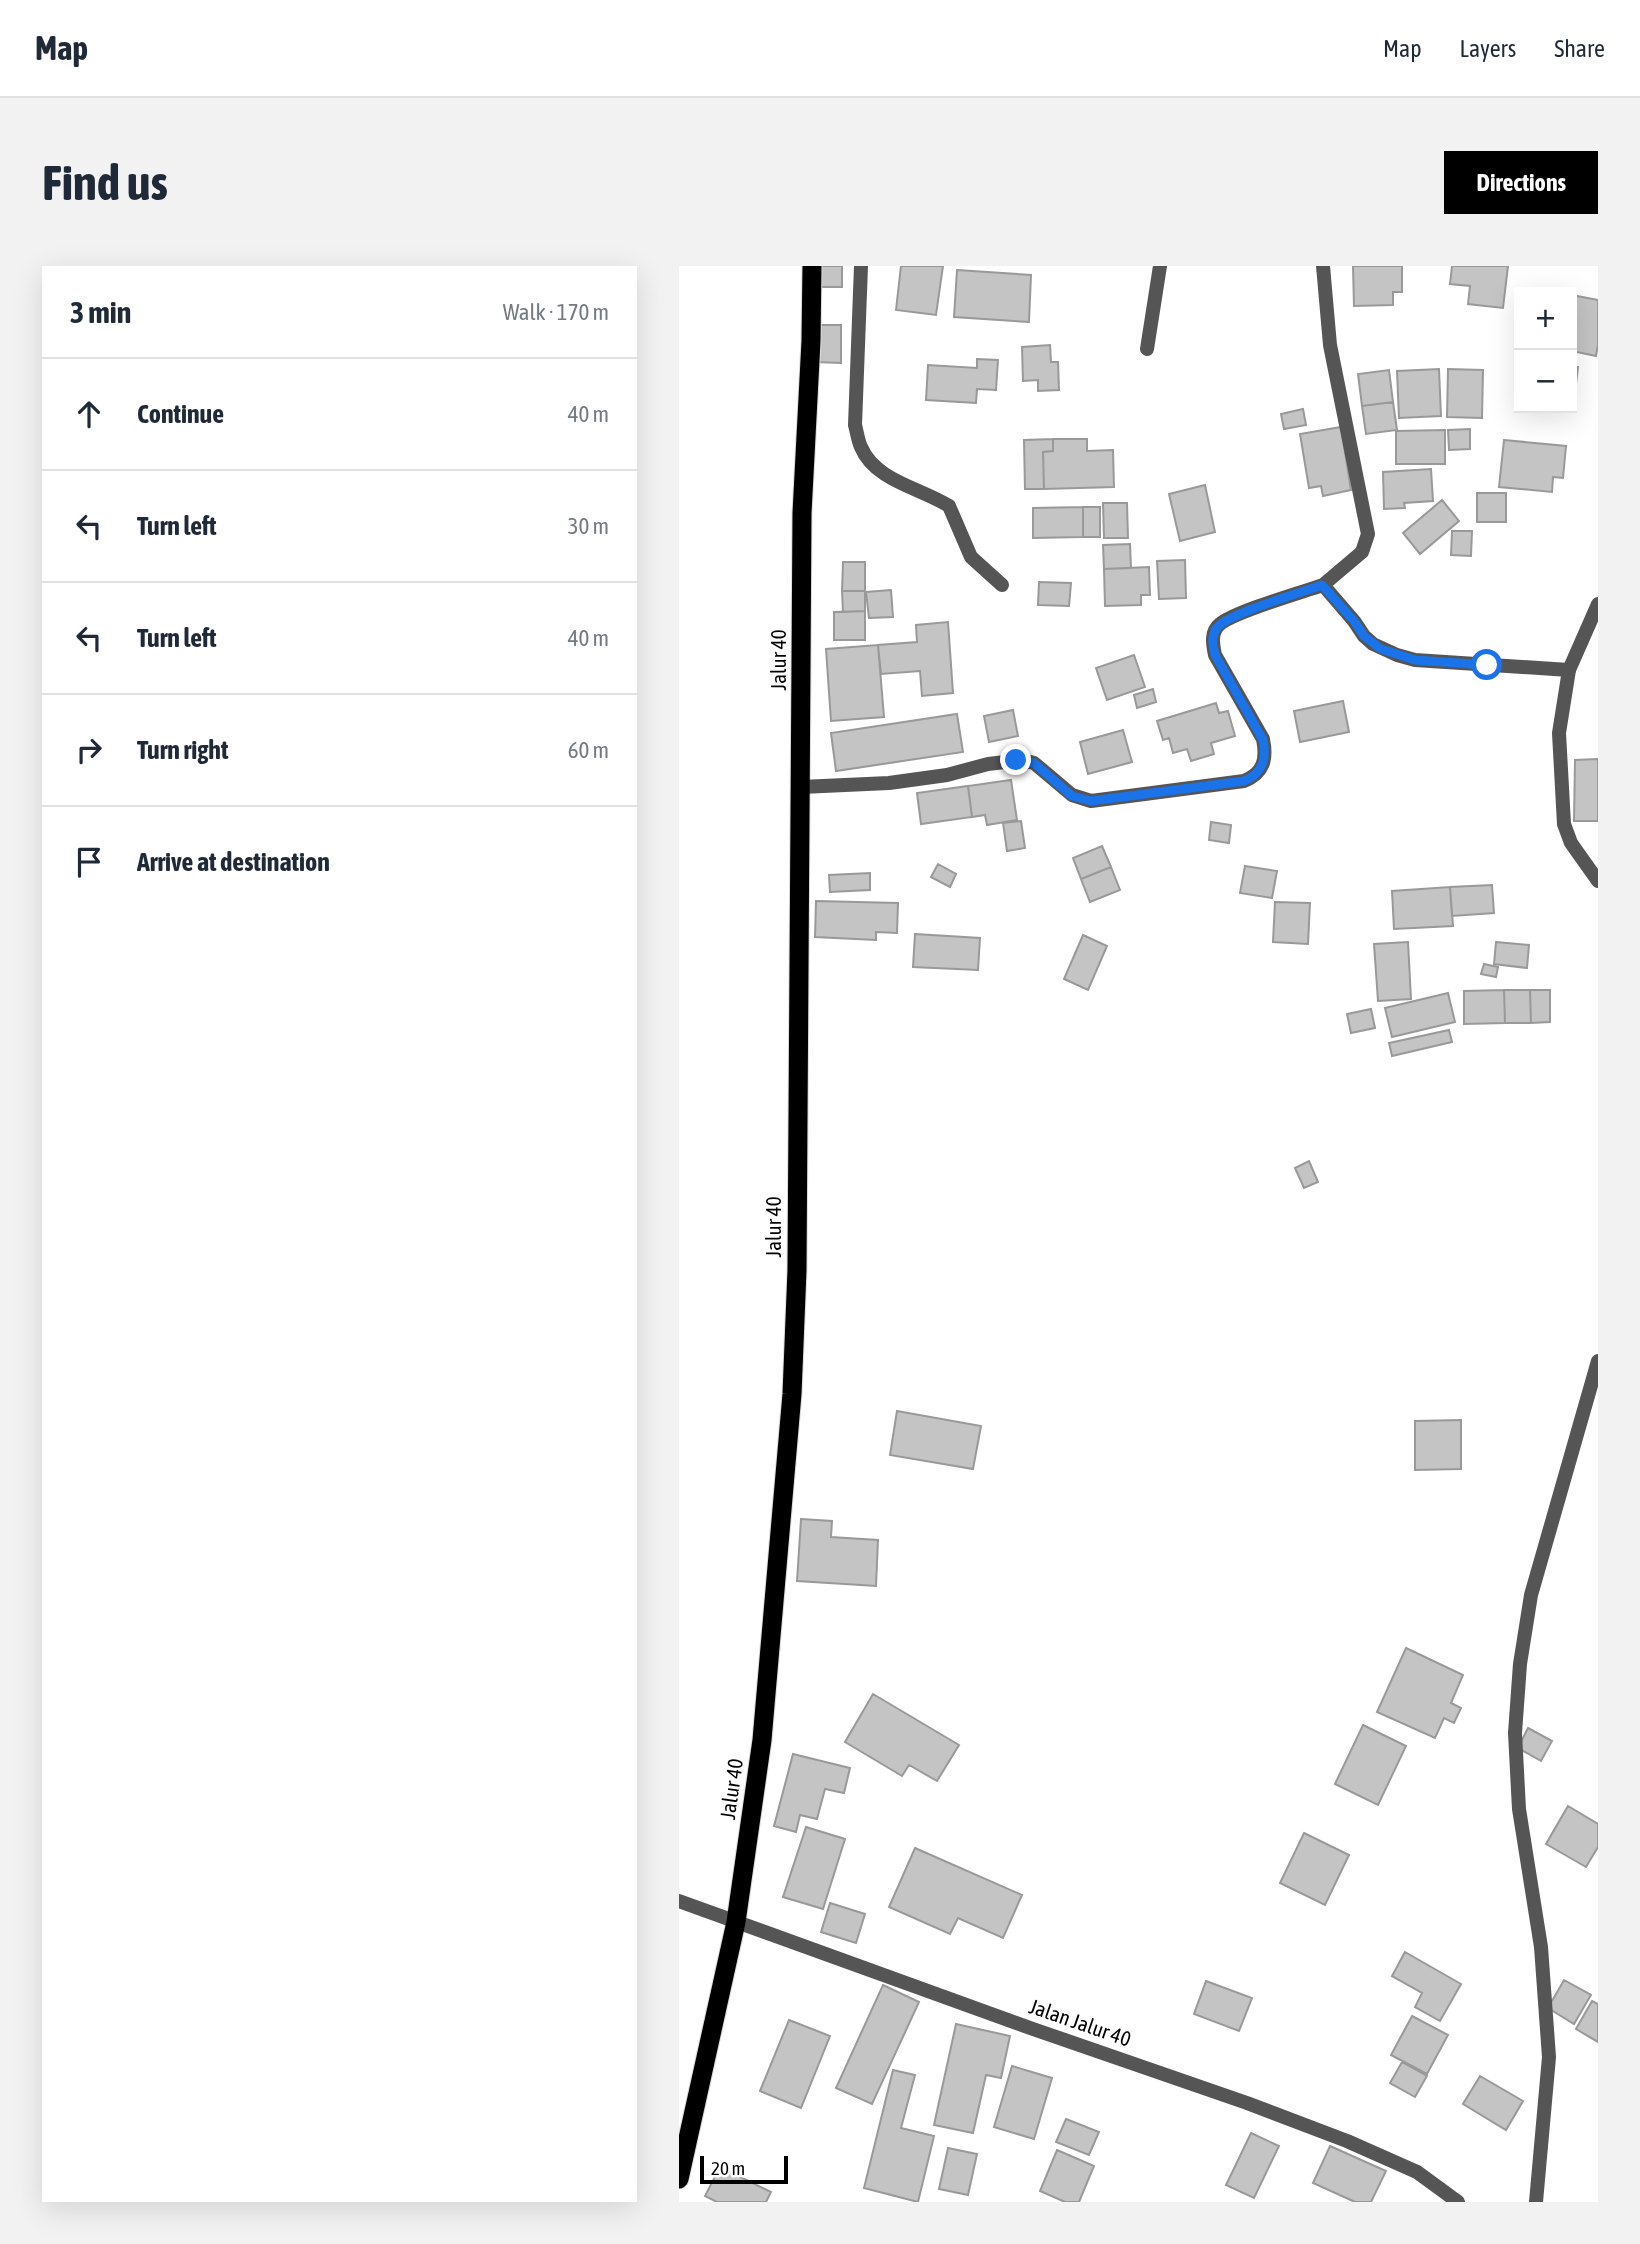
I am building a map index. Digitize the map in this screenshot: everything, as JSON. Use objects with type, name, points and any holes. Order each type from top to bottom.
[{"type":"highway","name":"Jalur 40","points":[[679,2179],[736,1922],[762,1740],[792,1394],[797,1270],[802,513],[812,266]]},
{"type":"street","points":[[861,266],[855,425],[861,447],[869,460],[883,473],[950,506],[971,557],[1002,585]]},
{"type":"street","points":[[1147,349],[1160,266]]},
{"type":"street","points":[[801,787],[889,783],[947,775],[1016,760],[1034,763],[1072,796],[1091,801],[1244,781],[1259,773],[1266,753],[1263,740],[1215,655],[1214,631],[1234,616],[1322,585],[1362,552],[1368,534],[1330,345],[1322,266]]},
{"type":"street","points":[[1322,585],[1364,636],[1381,649],[1397,655],[1427,661],[1569,670]]},
{"type":"street","points":[[1598,604],[1569,670],[1559,733],[1564,824],[1571,843],[1598,881]]},
{"type":"street","points":[[1536,2202],[1549,2057],[1541,1947],[1519,1809],[1515,1733],[1520,1664],[1531,1595],[1598,1361]]},
{"type":"street","name":"Jalan Jalur 40","points":[[679,1901],[1335,2136],[1417,2172],[1458,2202]]},
{"type":"building","points":[[814,266],[842,266],[842,287],[814,287]]},
{"type":"building","points":[[901,266],[943,266],[936,315],[896,310]]},
{"type":"building","points":[[1353,266],[1402,266],[1402,292],[1393,292],[1393,305],[1354,306]]},
{"type":"building","points":[[1452,266],[1508,266],[1503,308],[1468,304],[1470,286],[1450,284]]},
{"type":"building","points":[[957,270],[1031,275],[1029,322],[954,317]]},
{"type":"building","points":[[1577,296],[1598,300],[1596,356],[1577,352]]},
{"type":"building","points":[[815,325],[841,325],[841,363],[814,362]]},
{"type":"building","points":[[1050,345],[1051,362],[1058,362],[1059,390],[1038,391],[1038,380],[1023,381],[1022,347]]},
{"type":"building","points":[[977,359],[998,360],[996,390],[977,389],[976,403],[926,400],[928,365],[977,368]]},
{"type":"building","points":[[1439,369],[1441,416],[1399,418],[1397,371]]},
{"type":"building","points":[[1448,369],[1483,370],[1482,418],[1447,417]]},
{"type":"building","points":[[1389,370],[1393,402],[1362,406],[1358,374]]},
{"type":"building","points":[[1393,402],[1397,430],[1366,434],[1362,406]]},
{"type":"building","points":[[1303,409],[1306,425],[1284,429],[1281,414]]},
{"type":"building","points":[[1341,427],[1351,490],[1323,496],[1321,486],[1309,488],[1300,434]]},
{"type":"building","points":[[1470,429],[1470,449],[1449,450],[1448,430]]},
{"type":"building","points":[[1445,430],[1445,464],[1396,464],[1396,431]]},
{"type":"building","points":[[1053,439],[1087,439],[1087,451],[1113,450],[1114,487],[1044,489],[1043,452],[1053,451]]},
{"type":"building","points":[[1053,439],[1053,451],[1043,452],[1044,489],[1025,489],[1024,440]]},
{"type":"building","points":[[1504,440],[1566,446],[1563,478],[1553,477],[1552,492],[1499,487]]},
{"type":"building","points":[[1431,469],[1433,501],[1404,503],[1405,508],[1384,509],[1383,472]]},
{"type":"building","points":[[1205,485],[1215,532],[1180,541],[1169,494]]},
{"type":"building","points":[[1477,493],[1506,493],[1506,522],[1477,522]]},
{"type":"building","points":[[1442,500],[1459,521],[1420,554],[1403,533]]},
{"type":"building","points":[[1103,503],[1127,503],[1128,538],[1104,538]]},
{"type":"building","points":[[1083,507],[1083,537],[1033,538],[1033,508]]},
{"type":"building","points":[[1083,507],[1100,507],[1100,537],[1083,537]]},
{"type":"building","points":[[1452,531],[1472,531],[1471,556],[1451,555]]},
{"type":"building","points":[[1130,544],[1131,568],[1104,569],[1103,545]]},
{"type":"building","points":[[1185,560],[1186,598],[1159,599],[1157,561]]},
{"type":"building","points":[[843,562],[865,562],[865,591],[842,591]]},
{"type":"building","points":[[1149,567],[1150,595],[1141,595],[1141,605],[1105,606],[1104,569]]},
{"type":"building","points":[[1039,582],[1071,583],[1069,606],[1038,605]]},
{"type":"building","points":[[891,590],[893,617],[869,618],[866,592]]},
{"type":"building","points":[[842,591],[865,591],[865,611],[843,612]]},
{"type":"building","points":[[865,611],[865,640],[834,640],[834,612]]},
{"type":"building","points":[[948,622],[953,693],[922,696],[920,671],[881,674],[878,645],[917,642],[916,625]]},
{"type":"building","points":[[878,645],[884,717],[831,721],[826,649]]},
{"type":"building","points":[[1134,655],[1145,687],[1107,700],[1096,668]]},
{"type":"building","points":[[1153,689],[1156,702],[1137,708],[1134,695]]},
{"type":"building","points":[[1343,701],[1349,732],[1300,742],[1294,711]]},
{"type":"building","points":[[1216,703],[1219,713],[1228,711],[1235,736],[1211,743],[1214,754],[1191,761],[1187,749],[1173,753],[1169,738],[1163,740],[1157,721]]},
{"type":"building","points":[[1013,710],[1018,736],[989,742],[984,716]]},
{"type":"building","points":[[957,714],[963,752],[836,771],[831,733]]},
{"type":"building","points":[[1123,730],[1132,762],[1088,774],[1080,742]]},
{"type":"building","points":[[1598,759],[1598,821],[1574,821],[1575,760]]},
{"type":"building","points":[[1011,780],[1017,820],[987,825],[985,815],[972,817],[968,786]]},
{"type":"building","points":[[968,786],[972,817],[921,824],[917,793]]},
{"type":"building","points":[[1021,821],[1025,848],[1007,851],[1003,823]]},
{"type":"building","points":[[1211,822],[1231,825],[1229,843],[1209,840]]},
{"type":"building","points":[[1102,846],[1111,867],[1081,879],[1073,858]]},
{"type":"building","points":[[938,864],[956,874],[950,887],[931,877]]},
{"type":"building","points":[[1245,866],[1277,871],[1272,898],[1240,893]]},
{"type":"building","points":[[1111,867],[1120,890],[1090,902],[1081,879]]},
{"type":"building","points":[[870,873],[870,890],[830,892],[829,875]]},
{"type":"building","points":[[1492,885],[1494,913],[1452,916],[1450,887]]},
{"type":"building","points":[[1450,887],[1453,926],[1394,929],[1392,891]]},
{"type":"building","points":[[816,901],[898,903],[897,933],[876,932],[876,940],[815,937]]},
{"type":"building","points":[[1275,902],[1310,903],[1308,944],[1273,942]]},
{"type":"building","points":[[915,934],[980,938],[978,970],[913,967]]},
{"type":"building","points":[[1083,935],[1107,946],[1088,990],[1064,979]]},
{"type":"building","points":[[1408,942],[1411,999],[1378,1001],[1374,944]]},
{"type":"building","points":[[1496,942],[1529,945],[1527,968],[1494,964]]},
{"type":"building","points":[[1484,964],[1498,967],[1496,977],[1481,974]]},
{"type":"building","points":[[1504,990],[1505,1023],[1464,1024],[1464,991]]},
{"type":"building","points":[[1504,990],[1530,990],[1531,1023],[1505,1023]]},
{"type":"building","points":[[1530,990],[1550,990],[1550,1022],[1531,1023]]},
{"type":"building","points":[[1448,993],[1455,1022],[1392,1037],[1385,1008]]},
{"type":"building","points":[[1371,1009],[1375,1028],[1351,1033],[1347,1014]]},
{"type":"building","points":[[1449,1030],[1452,1042],[1392,1056],[1389,1043]]},
{"type":"building","points":[[1309,1161],[1318,1182],[1304,1188],[1295,1168]]},
{"type":"building","points":[[897,1411],[981,1426],[973,1469],[890,1455]]},
{"type":"building","points":[[1461,1420],[1461,1469],[1415,1470],[1415,1421]]},
{"type":"building","points":[[801,1519],[832,1521],[831,1537],[878,1540],[876,1586],[797,1581]]},
{"type":"building","points":[[1406,1648],[1463,1675],[1451,1703],[1461,1708],[1454,1723],[1444,1718],[1435,1738],[1377,1712]]},
{"type":"building","points":[[873,1694],[959,1745],[937,1781],[909,1765],[902,1776],[845,1742]]},
{"type":"building","points":[[1363,1725],[1406,1746],[1378,1805],[1335,1784]]},
{"type":"building","points":[[1528,1728],[1552,1741],[1541,1761],[1518,1748]]},
{"type":"building","points":[[793,1754],[850,1768],[844,1793],[825,1789],[817,1819],[800,1815],[796,1832],[774,1826]]},
{"type":"building","points":[[1568,1806],[1598,1824],[1598,1847],[1586,1867],[1546,1844]]},
{"type":"building","points":[[806,1827],[845,1839],[823,1909],[783,1897]]},
{"type":"building","points":[[1304,1833],[1349,1855],[1325,1905],[1280,1883]]},
{"type":"building","points":[[915,1848],[1022,1895],[1003,1938],[958,1918],[950,1934],[889,1907]]},
{"type":"building","points":[[830,1903],[865,1914],[856,1943],[821,1932]]},
{"type":"building","points":[[1405,1952],[1461,1984],[1440,2021],[1415,2007],[1422,1993],[1392,1976]]},
{"type":"building","points":[[1564,1980],[1591,1995],[1574,2024],[1548,2008]]},
{"type":"building","points":[[1206,1981],[1252,1998],[1239,2031],[1194,2014]]},
{"type":"building","points":[[883,1985],[919,2002],[872,2104],[836,2088]]},
{"type":"building","points":[[1592,2001],[1598,2004],[1598,2042],[1576,2029]]},
{"type":"building","points":[[1412,2016],[1448,2035],[1427,2074],[1391,2055]]},
{"type":"building","points":[[789,2020],[830,2036],[801,2108],[760,2091]]},
{"type":"building","points":[[956,2024],[1010,2036],[1001,2078],[986,2075],[973,2133],[934,2125]]},
{"type":"building","points":[[1402,2062],[1427,2076],[1415,2097],[1390,2083]]},
{"type":"building","points":[[1012,2066],[1052,2078],[1034,2139],[994,2127]]},
{"type":"building","points":[[893,2070],[915,2075],[901,2128],[934,2136],[918,2202],[864,2188]]},
{"type":"building","points":[[1480,2076],[1523,2101],[1506,2130],[1463,2104]]},
{"type":"building","points":[[1066,2119],[1099,2132],[1089,2155],[1056,2142]]},
{"type":"building","points":[[1251,2133],[1279,2146],[1254,2198],[1226,2185]]},
{"type":"building","points":[[1330,2146],[1386,2171],[1371,2202],[1355,2202],[1313,2183]]},
{"type":"building","points":[[948,2148],[977,2154],[968,2195],[939,2189]]},
{"type":"building","points":[[1057,2150],[1094,2166],[1079,2202],[1065,2202],[1040,2191]]},
{"type":"building","points":[[720,2167],[771,2192],[766,2202],[717,2202],[705,2196]]},
{"type":"route","points":[[1016,760],[1034,763],[1072,796],[1091,801],[1251,778],[1259,773],[1264,763],[1266,753],[1263,740],[1215,655],[1214,631],[1234,616],[1322,585],[1364,636],[1381,649],[1415,660],[1487,665]]}]
